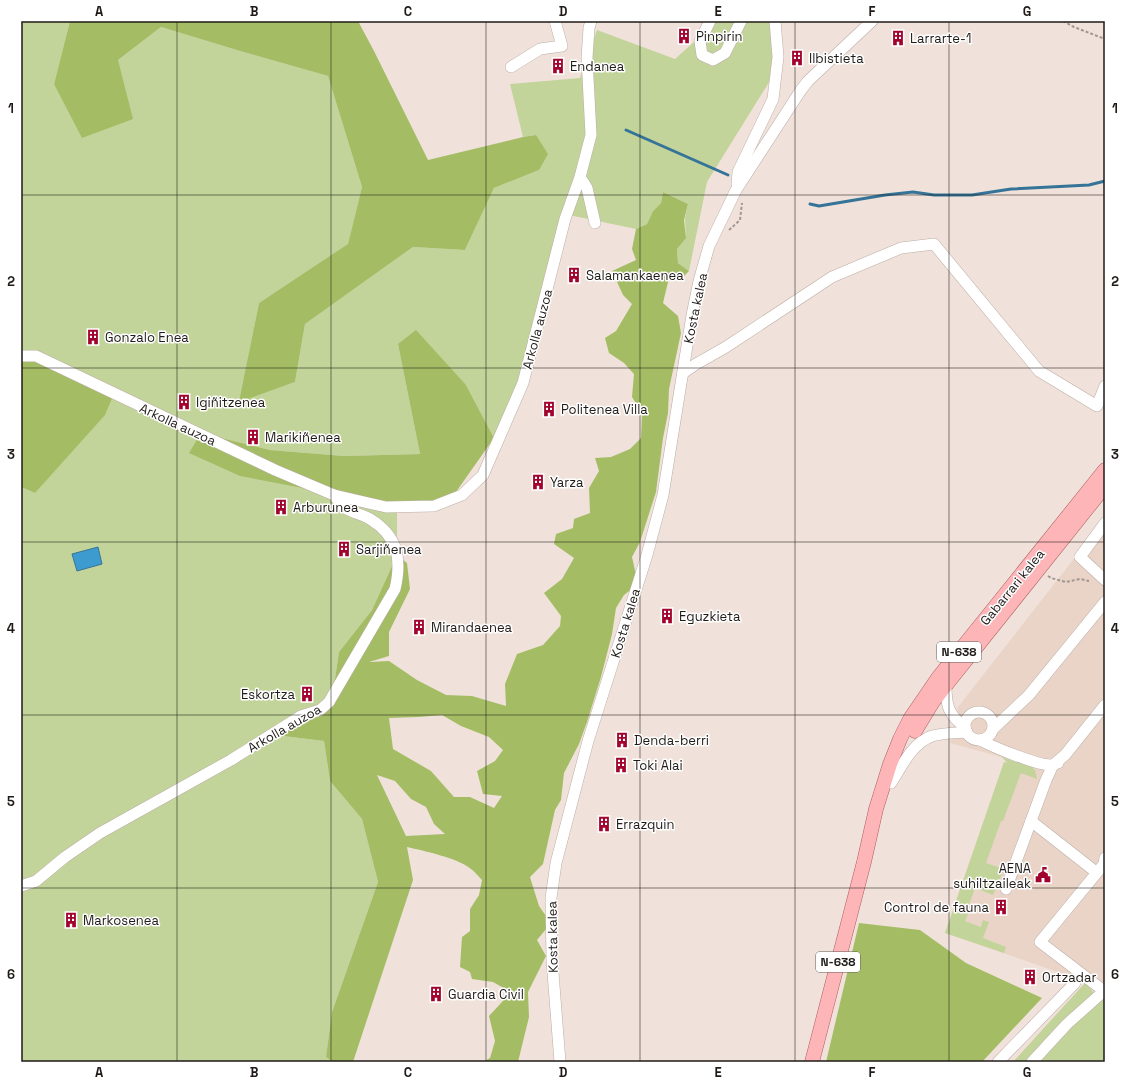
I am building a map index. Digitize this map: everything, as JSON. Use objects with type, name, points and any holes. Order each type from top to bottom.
[{"type":"main road","name":"Gabarrari kalea","points":[[812,1062],[864,862],[876,809],[890,764],[900,739],[923,698],[1105,470]]},
{"type":"main road","name":"Gabarrari kalea","points":[[864,862],[891,782],[918,724],[946,685],[1105,486]]},
{"type":"main road","points":[[946,685],[949,673],[973,643],[976,631]]},
{"type":"street","points":[[511,67],[540,49],[562,46],[555,21]]},
{"type":"street","name":"Arkolla auzoa","points":[[21,356],[36,356],[254,460],[334,495],[386,508],[434,506],[462,495],[483,475],[523,384],[565,219],[580,177],[591,135],[587,58],[589,28],[591,21]]},
{"type":"street","points":[[710,21],[700,41],[702,55],[713,60],[725,53],[741,21]]},
{"type":"street","points":[[736,190],[738,172],[773,99],[778,57],[774,21]]},
{"type":"street","points":[[736,190],[801,90],[872,21]]},
{"type":"street","points":[[580,177],[587,188],[595,223]]},
{"type":"street","name":"Kosta kalea","points":[[560,1062],[552,960],[551,898],[556,862],[588,741],[647,555],[663,495],[692,315],[709,246],[736,190]]},
{"type":"street","points":[[683,373],[726,347],[832,277],[901,248],[934,244],[1039,371],[1097,406],[1105,386]]},
{"type":"street","name":"Arkolla auzoa","points":[[21,886],[36,881],[100,833],[231,760],[301,716],[320,710],[329,702],[396,590],[398,576],[397,551],[387,533],[370,519],[344,507],[334,495]]},
{"type":"street","points":[[1105,524],[1080,557],[1105,580]]},
{"type":"street","points":[[980,740],[989,736],[993,729],[1029,695],[1105,602]]},
{"type":"street","points":[[946,685],[950,714],[974,739],[980,740],[1004,751],[1044,764],[1053,765],[1068,759],[1105,715]]},
{"type":"street","points":[[1006,889],[1046,780],[1053,765],[1065,755],[1105,704]]},
{"type":"street","points":[[966,730],[966,723],[969,716],[976,713],[987,715],[992,721],[993,729]]},
{"type":"street","name":"Gabarrari kalea","points":[[891,782],[915,747],[922,742],[932,736],[966,730]]},
{"type":"street","points":[[1032,821],[1096,872]]},
{"type":"street","points":[[1032,1062],[1067,1024],[1104,991],[1040,942],[1104,864],[1105,858]]},
{"type":"street","points":[[998,1062],[1075,984]]},
{"type":"path","points":[[1063,21],[1105,39]]},
{"type":"path","points":[[1038,569],[1051,578],[1066,582],[1080,579],[1090,581]]},
{"type":"shaded area","points":[[1105,519],[1105,1062],[1013,1062],[1085,983],[945,933],[1004,762],[1007,763],[1001,757],[950,743],[958,707]]},
{"type":"green space","points":[[21,21],[70,21],[54,84],[118,60],[161,27],[328,76],[362,187],[348,245],[259,303],[240,401],[295,382],[305,324],[413,247],[465,250],[494,188],[539,170],[536,135],[523,137],[510,84],[580,78],[597,30],[675,59],[717,21],[781,21],[781,63],[707,182],[689,271],[678,263],[677,249],[686,237],[685,218],[688,204],[663,192],[661,203],[653,211],[647,224],[636,229],[569,215],[523,384],[494,438],[466,385],[398,344],[420,454],[344,456],[270,450],[201,433],[397,506],[397,555],[372,610],[339,652],[332,699],[283,736],[324,741],[330,781],[362,819],[378,882],[332,1012],[326,1057],[333,1062],[21,1062],[21,487],[35,493],[113,396],[21,349]]},
{"type":"green space","points":[[70,21],[358,21],[428,160],[536,135],[548,154],[539,170],[494,188],[465,250],[413,247],[305,324],[295,382],[239,402],[259,303],[348,244],[362,187],[328,76],[161,27],[118,60],[133,119],[82,138],[54,84]]},
{"type":"green space","points":[[663,192],[688,204],[684,220],[686,238],[677,249],[678,263],[689,271],[683,277],[669,278],[663,303],[678,316],[681,333],[669,389],[668,413],[656,492],[640,542],[632,557],[638,584],[624,595],[616,608],[612,634],[587,722],[579,744],[564,773],[561,800],[555,810],[543,864],[530,877],[539,906],[551,923],[537,940],[546,956],[528,992],[529,1017],[518,1062],[483,1062],[490,1058],[495,1041],[489,1016],[502,1002],[509,991],[493,982],[472,979],[470,972],[460,967],[462,937],[470,931],[470,909],[479,895],[482,880],[471,869],[458,861],[407,847],[413,880],[353,1062],[333,1062],[326,1057],[332,1012],[378,882],[362,819],[330,781],[324,741],[283,736],[280,722],[332,699],[339,652],[372,610],[397,555],[407,563],[410,589],[389,632],[389,656],[369,662],[389,661],[417,680],[446,695],[472,696],[506,706],[505,684],[517,654],[543,645],[560,626],[561,616],[544,593],[562,579],[574,558],[554,544],[556,534],[573,528],[574,519],[590,513],[589,488],[599,471],[595,458],[611,457],[630,449],[641,438],[642,413],[632,397],[634,374],[624,363],[609,353],[605,338],[616,331],[632,304],[623,295],[612,271],[636,260],[632,249],[636,229],[647,224],[653,211],[661,203]],"holes":[[[442,715],[461,726],[489,737],[503,750],[495,761],[477,771],[483,794],[502,796],[494,808],[470,797],[454,797],[431,771],[393,749],[389,718]],[[377,775],[395,781],[411,799],[426,807],[434,824],[445,834],[406,836]]]},
{"type":"green space","points":[[416,330],[466,385],[494,438],[451,499],[397,506],[240,476],[189,453],[201,433],[270,450],[344,456],[420,454],[398,344]]},
{"type":"green space","points":[[21,349],[113,396],[105,415],[35,493],[21,487]]},
{"type":"green space","points":[[1001,757],[1032,767],[1035,770],[1037,779],[1021,773],[1003,821],[1001,821],[986,863],[1004,869],[993,895],[975,888],[966,913],[968,914],[965,921],[981,927],[983,920],[989,922],[983,938],[1006,947],[1004,953],[945,933],[1004,762],[1007,763]]},
{"type":"green space","points":[[859,923],[920,930],[966,963],[1042,998],[982,1062],[826,1062]]},
{"type":"green space","points":[[1085,983],[1095,994],[1028,1062],[1013,1062]]},
{"type":"green space","points":[[1105,998],[1105,1062],[1036,1062],[1091,1006]]},
{"type":"water","points":[[98,547],[102,564],[77,571],[72,554]]},
{"type":"waterway","points":[[626,130],[728,175]]},
{"type":"waterway","points":[[810,204],[819,206],[913,192],[934,195],[972,195],[1011,189],[1089,185],[1105,181]]},
{"type":"place","name":"Pinpirin","points":[[684,36]]},
{"type":"place","name":"Larrarte-1","points":[[898,38]]},
{"type":"place","name":"Ilbistieta","points":[[797,58]]},
{"type":"place","name":"Endanea","points":[[558,66]]},
{"type":"place","name":"Salamankaenea","points":[[574,275]]},
{"type":"place","name":"Gonzalo Enea","points":[[93,337]]},
{"type":"place","name":"Igiñitzenea","points":[[184,402]]},
{"type":"place","name":"Politenea Villa","points":[[549,409]]},
{"type":"place","name":"Marikiñenea","points":[[253,437]]},
{"type":"place","name":"Yarza","points":[[538,482]]},
{"type":"place","name":"Arburunea","points":[[281,507]]},
{"type":"place","name":"Sarjiñenea","points":[[344,549]]},
{"type":"place","name":"Eguzkieta","points":[[667,616]]},
{"type":"place","name":"Mirandaenea","points":[[419,627]]},
{"type":"place","name":"Eskortza","points":[[307,694]]},
{"type":"place","name":"Denda-berri","points":[[622,740]]},
{"type":"place","name":"Toki Alai","points":[[621,765]]},
{"type":"place","name":"Errazquin","points":[[604,824]]},
{"type":"place","name":"AENA suhiltzaileak","points":[[1043,875]]},
{"type":"place","name":"Control de fauna","points":[[1001,907]]},
{"type":"place","name":"Markosenea","points":[[71,920]]},
{"type":"place","name":"Ortzadar","points":[[1030,977]]},
{"type":"place","name":"Guardia Civil","points":[[436,994]]}]
